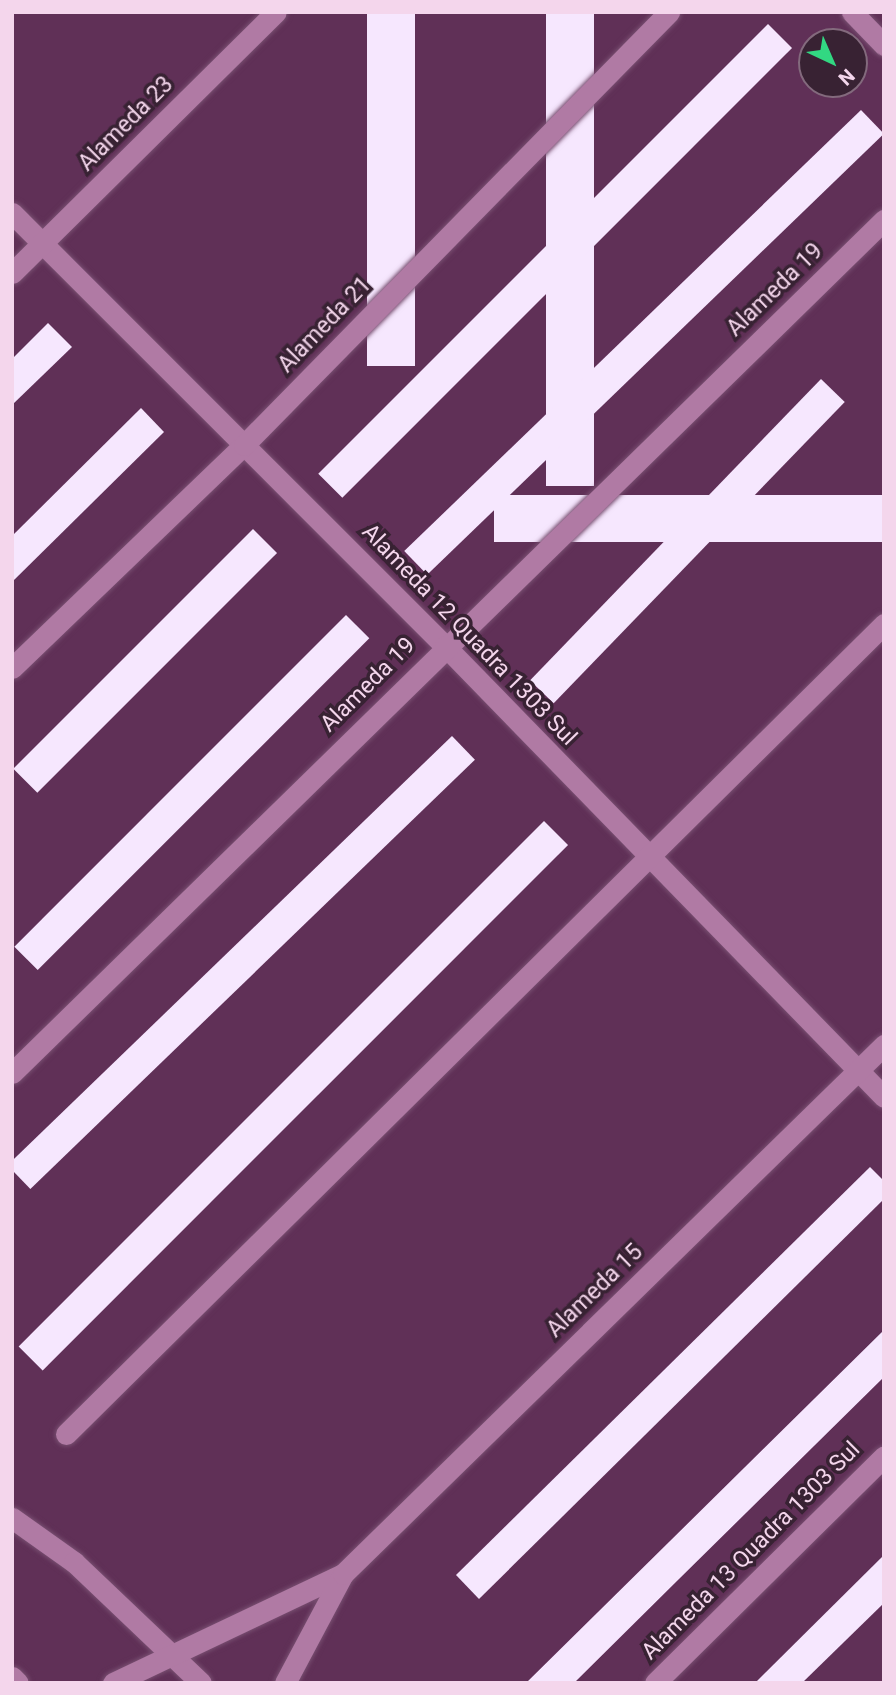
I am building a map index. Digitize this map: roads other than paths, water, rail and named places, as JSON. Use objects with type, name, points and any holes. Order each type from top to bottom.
[{"type":"street","name":"Alameda 23","points":[[12,273],[276,12]]},
{"type":"street","name":"Alameda 21","points":[[12,668],[244,445],[669,12]]},
{"type":"street","points":[[852,12],[884,45]]},
{"type":"street","name":"Alameda 12 Quadra 1303 Sul","points":[[12,213],[445,646],[884,1097]]},
{"type":"street","name":"Alameda 19","points":[[12,1073],[445,646],[884,220]]},
{"type":"street","points":[[66,1434],[884,624]]},
{"type":"street","name":"Alameda 15","points":[[343,1574],[884,1045]]},
{"type":"street","name":"Alameda 13 Quadra 1303 Sul","points":[[655,1683],[884,1456]]},
{"type":"street","points":[[12,1518],[74,1562],[171,1650],[201,1683]]},
{"type":"street","points":[[113,1683],[171,1650],[343,1574]]},
{"type":"street","points":[[285,1683],[343,1574]]},
{"type":"street","points":[[12,1677],[18,1683]]}]
